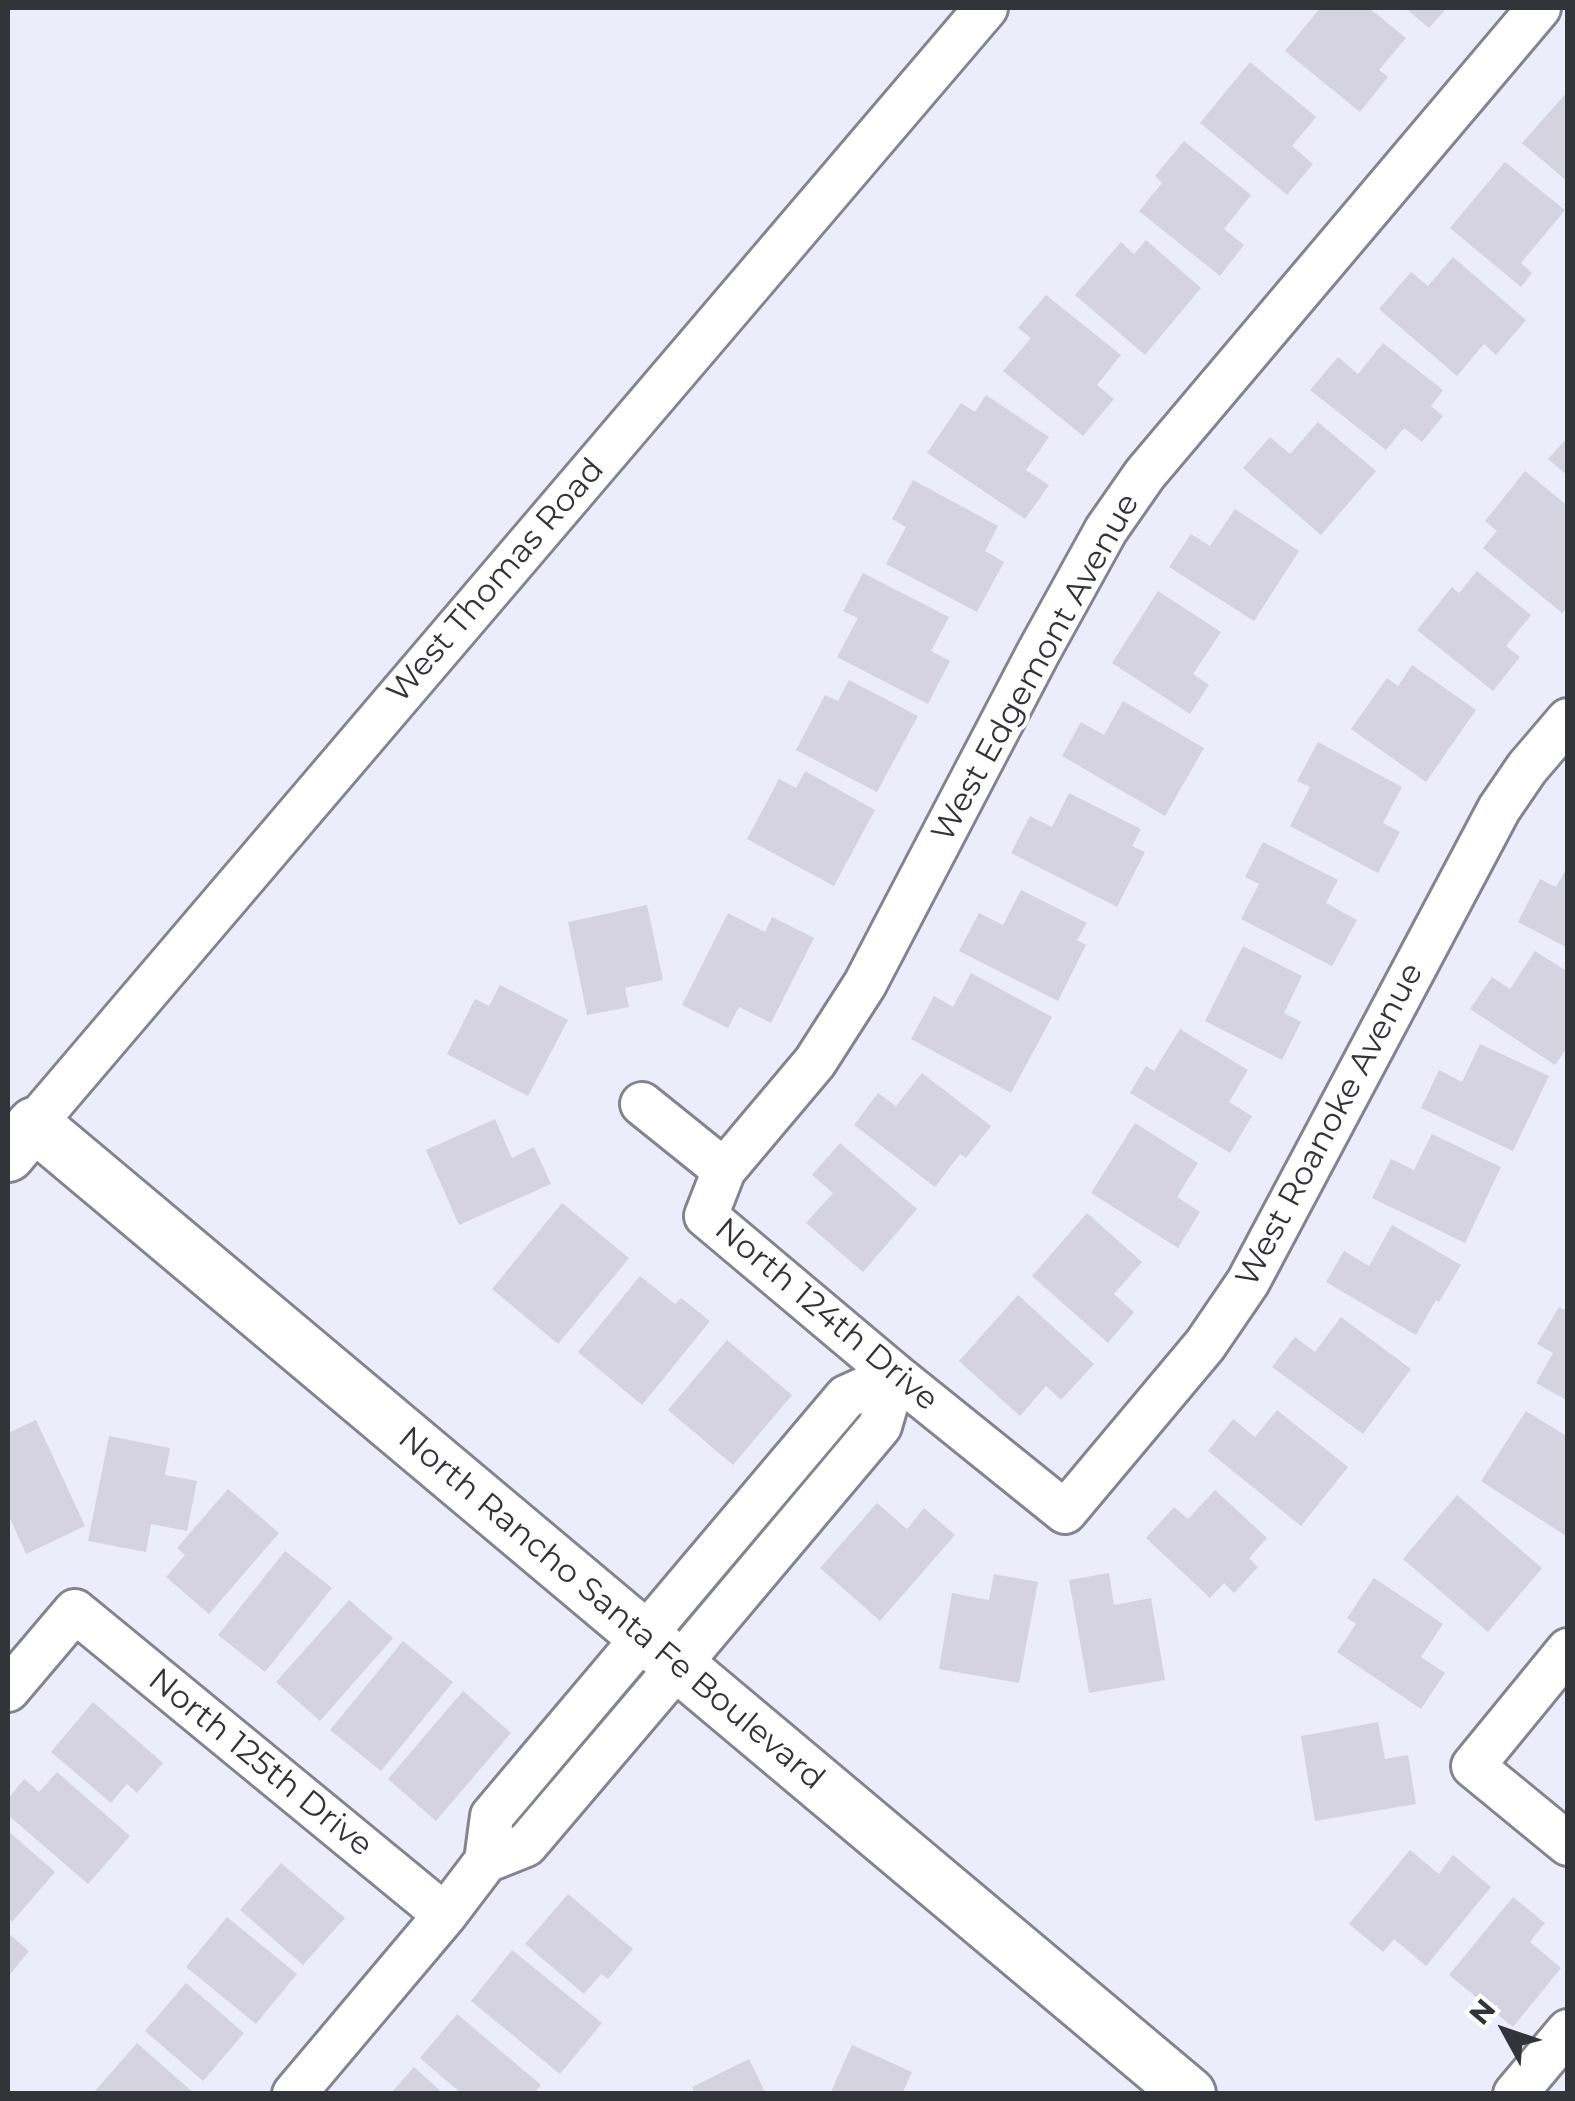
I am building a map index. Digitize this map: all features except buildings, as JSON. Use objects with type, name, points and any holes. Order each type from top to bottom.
[{"type":"street","name":"West Thomas Road","points":[[21,1140],[986,8]]},
{"type":"street","name":"West Edgemont Avenue","points":[[724,1170],[815,1062],[856,999],[1047,636],[1106,530],[1145,474],[1539,8]]},
{"type":"street","name":"West Roanoke Avenue","points":[[1065,1512],[1205,1345],[1248,1282],[1499,809],[1568,720]]},
{"type":"street","name":"North 124th Drive","points":[[642,1104],[724,1170],[706,1216],[1065,1512]]},
{"type":"street","name":"North Rancho Santa Fe Boulevard","points":[[21,1140],[662,1651],[1189,2094]]},
{"type":"street","points":[[294,2094],[445,1916],[486,1861],[492,1816],[662,1651],[846,1397],[895,1375]]},
{"type":"street","name":"North 125th Drive","points":[[8,1690],[75,1611],[445,1916]]},
{"type":"street","points":[[1568,1650],[1473,1766],[1568,1844]]},
{"type":"street","points":[[1515,2094],[1568,2031]]}]
